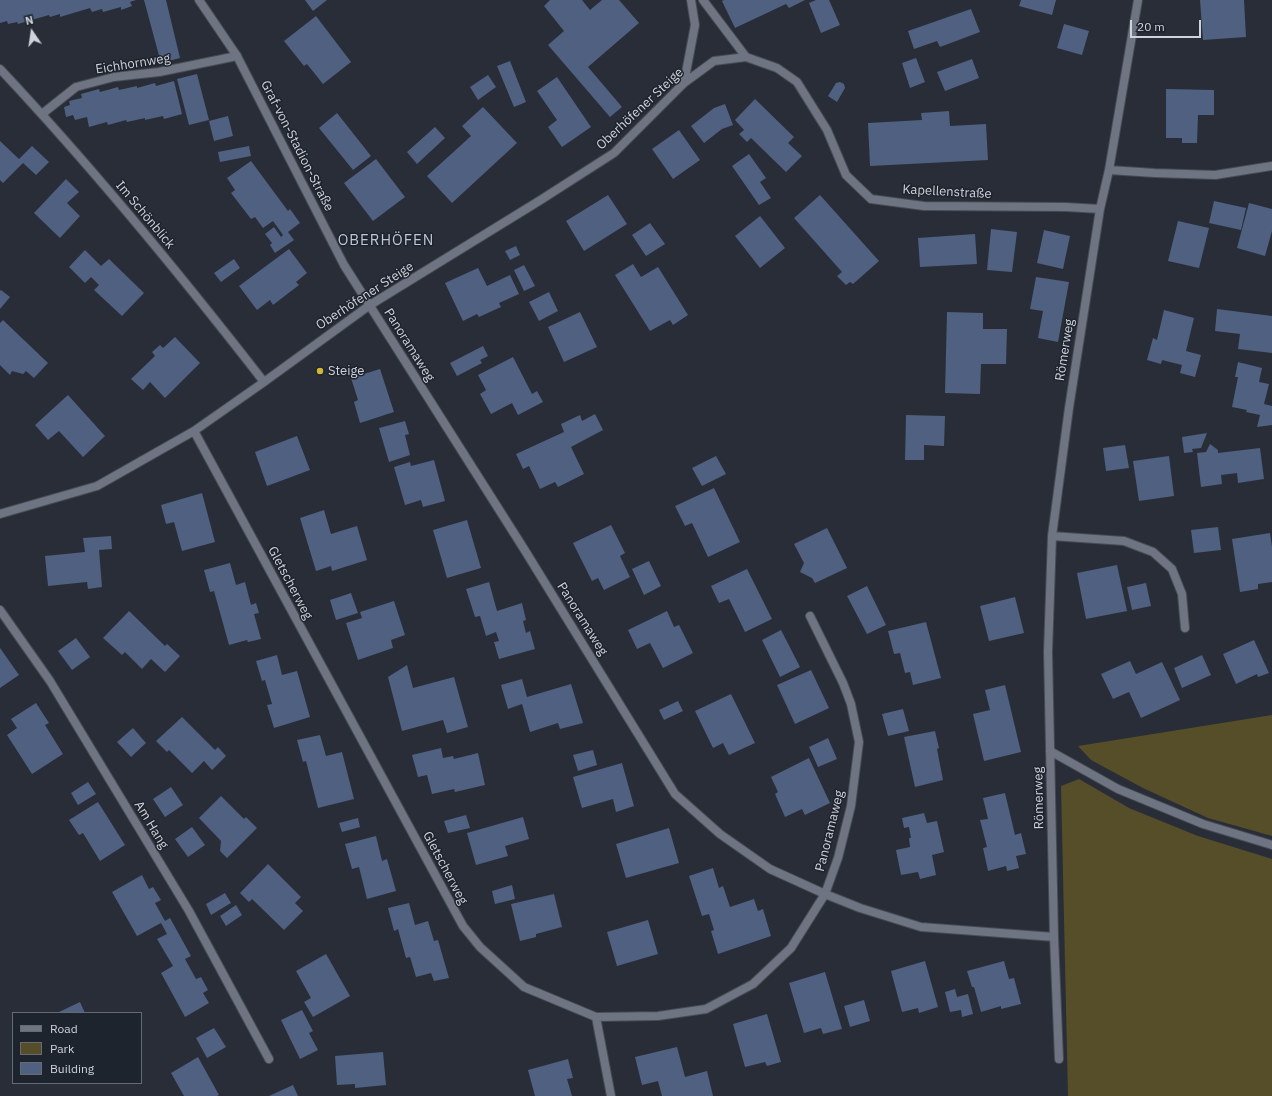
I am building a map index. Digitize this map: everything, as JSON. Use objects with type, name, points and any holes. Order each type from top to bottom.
[{"type":"street","name":"Graf-von-Stadion-Straße","points":[[199,0],[237,56],[344,265],[370,305]]},
{"type":"street","points":[[684,83],[695,25],[691,0]]},
{"type":"street","points":[[703,0],[746,57]]},
{"type":"street","name":"Römerweg","points":[[1059,1059],[1054,937],[1048,652],[1052,536],[1070,400],[1100,209],[1109,170],[1138,0]]},
{"type":"street","name":"Eichhornweg","points":[[42,114],[76,87],[114,77],[159,72],[237,56]]},
{"type":"street","name":"Oberhöfener Steige","points":[[0,514],[97,486],[194,431],[370,305],[614,154],[684,83],[714,61],[746,57]]},
{"type":"street","name":"Kapellenstraße","points":[[746,57],[777,68],[798,82],[827,130],[846,174],[872,199],[924,206],[1100,209]]},
{"type":"street","name":"Im Schönblick","points":[[0,69],[42,114],[129,213],[264,382]]},
{"type":"street","points":[[1109,170],[1215,175],[1272,166]]},
{"type":"street","name":"Panoramaweg","points":[[370,305],[520,542],[675,794],[720,834],[770,869],[860,908],[921,927],[1054,937]]},
{"type":"street","name":"Gletscherweg","points":[[194,431],[463,926],[480,947],[524,987],[596,1017],[658,1016],[706,1009],[753,984],[791,948],[825,894]]},
{"type":"street","points":[[1052,536],[1124,541],[1153,552],[1172,569],[1182,594],[1185,628]]},
{"type":"street","name":"Am Hang","points":[[0,610],[50,681],[189,911],[269,1059]]},
{"type":"street","name":"Panoramaweg","points":[[810,616],[843,682],[851,704],[859,742],[852,806],[838,858],[825,894]]},
{"type":"street","points":[[1050,751],[1118,789],[1203,824],[1272,845]]},
{"type":"street","points":[[596,1017],[611,1096]]},
{"type":"green space","points":[[1272,715],[1272,836],[1208,818],[1143,788],[1091,760],[1078,746]]},
{"type":"green space","points":[[1079,779],[1129,808],[1198,836],[1272,859],[1272,1096],[1068,1096],[1061,786]]},
{"type":"building","points":[[0,0],[136,0],[130,2],[132,6],[121,10],[121,7],[103,12],[102,9],[92,12],[90,8],[60,17],[60,14],[50,17],[49,15],[18,24],[17,22],[8,24],[7,21],[0,23]]},
{"type":"building","points":[[144,0],[166,0],[180,58],[161,63]]},
{"type":"building","points":[[305,0],[327,0],[313,11]]},
{"type":"building","points":[[550,0],[582,0],[590,10],[602,0],[619,0],[639,23],[588,67],[622,107],[610,117],[548,45],[564,31],[544,6]]},
{"type":"building","points":[[805,0],[789,8],[786,4],[735,28],[722,1]]},
{"type":"building","points":[[816,0],[829,0],[840,25],[821,33],[809,3]]},
{"type":"building","points":[[1021,0],[1056,0],[1052,15],[1019,6]]},
{"type":"building","points":[[1200,0],[1244,0],[1246,37],[1203,40]]},
{"type":"building","points":[[971,9],[980,32],[940,47],[937,41],[914,49],[908,31]]},
{"type":"building","points":[[316,16],[351,62],[323,84],[307,64],[304,66],[284,41]]},
{"type":"building","points":[[1064,24],[1089,31],[1082,55],[1057,48]]},
{"type":"building","points":[[916,58],[925,82],[910,88],[902,63]]},
{"type":"building","points":[[972,59],[979,78],[945,91],[937,72]]},
{"type":"building","points":[[510,61],[526,102],[514,107],[497,66]]},
{"type":"building","points":[[197,74],[209,120],[189,125],[177,79]]},
{"type":"building","points":[[488,75],[496,87],[478,100],[470,87]]},
{"type":"building","points":[[557,77],[591,127],[562,147],[548,127],[557,120],[537,91]]},
{"type":"building","points":[[174,81],[182,114],[164,119],[163,116],[127,122],[126,120],[108,125],[107,122],[89,127],[87,117],[75,120],[73,115],[66,117],[64,107],[70,105],[69,101],[82,98],[81,94],[99,89],[100,92],[118,87],[119,90],[137,86],[137,88],[155,83],[156,86]]},
{"type":"building","points":[[840,82],[844,84],[845,88],[837,102],[828,96],[836,83]]},
{"type":"building","points":[[1166,89],[1214,90],[1214,115],[1198,115],[1197,143],[1182,143],[1182,138],[1166,138]]},
{"type":"building","points":[[755,99],[794,137],[788,143],[802,156],[786,172],[751,138],[747,142],[739,134],[744,130],[735,120]]},
{"type":"building","points":[[725,104],[733,125],[722,129],[704,143],[691,126],[714,108]]},
{"type":"building","points":[[483,107],[517,143],[452,203],[427,176],[471,136],[462,126]]},
{"type":"building","points":[[949,111],[950,126],[986,124],[988,160],[870,166],[868,123],[922,120],[921,113]]},
{"type":"building","points":[[337,113],[371,156],[353,170],[319,128]]},
{"type":"building","points":[[228,116],[233,136],[214,141],[209,121]]},
{"type":"building","points":[[435,127],[445,138],[417,164],[407,152]]},
{"type":"building","points":[[679,130],[700,160],[673,179],[652,149]]},
{"type":"building","points":[[0,141],[19,159],[32,146],[49,162],[36,175],[23,163],[3,183],[0,180]]},
{"type":"building","points":[[249,146],[251,156],[220,162],[218,152]]},
{"type":"building","points":[[749,154],[766,178],[760,182],[771,198],[759,205],[732,166]]},
{"type":"building","points":[[376,159],[405,197],[373,221],[344,183]]},
{"type":"building","points":[[251,161],[288,211],[290,209],[300,223],[288,232],[294,240],[275,253],[270,245],[272,243],[265,234],[274,227],[281,237],[283,235],[273,221],[263,228],[255,217],[251,219],[231,193],[235,190],[227,178]]},
{"type":"building","points":[[66,179],[79,192],[67,203],[80,216],[60,238],[34,213]]},
{"type":"building","points":[[608,195],[627,224],[584,251],[566,221]]},
{"type":"building","points":[[820,195],[879,261],[853,284],[850,282],[846,285],[837,276],[842,272],[794,218]]},
{"type":"building","points":[[1214,201],[1246,208],[1241,230],[1209,223]]},
{"type":"building","points":[[1249,203],[1272,209],[1272,231],[1265,256],[1237,248]]},
{"type":"building","points":[[760,216],[785,248],[760,268],[735,236]]},
{"type":"building","points":[[1178,221],[1209,228],[1199,268],[1168,261]]},
{"type":"building","points":[[650,223],[665,244],[646,256],[632,235]]},
{"type":"building","points":[[991,229],[1017,232],[1012,272],[987,270]]},
{"type":"building","points":[[1044,230],[1070,236],[1063,269],[1037,263]]},
{"type":"building","points":[[975,234],[977,264],[920,267],[918,238]]},
{"type":"building","points":[[516,246],[520,255],[510,260],[505,251]]},
{"type":"building","points":[[289,249],[307,273],[296,282],[299,285],[273,305],[270,300],[257,310],[239,286]]},
{"type":"building","points":[[85,250],[101,266],[109,259],[144,293],[122,316],[94,290],[99,285],[91,277],[85,283],[69,267]]},
{"type":"building","points":[[234,259],[240,268],[221,282],[214,273]]},
{"type":"building","points":[[633,264],[641,277],[658,267],[688,315],[673,325],[670,320],[650,331],[615,275]]},
{"type":"building","points":[[524,265],[535,286],[524,291],[514,270]]},
{"type":"building","points":[[478,268],[487,286],[510,275],[519,294],[499,303],[501,307],[479,317],[477,314],[463,321],[445,283]]},
{"type":"building","points":[[1036,277],[1069,282],[1058,342],[1038,338],[1043,311],[1030,309]]},
{"type":"building","points":[[1,290],[10,297],[0,309],[0,291]]},
{"type":"building","points":[[549,292],[558,311],[539,321],[529,302]]},
{"type":"building","points":[[1217,309],[1272,316],[1272,353],[1238,349],[1240,334],[1215,331]]},
{"type":"building","points":[[1164,310],[1194,318],[1186,351],[1201,355],[1195,377],[1180,373],[1182,365],[1162,360],[1161,364],[1147,360],[1153,338],[1157,340]]},
{"type":"building","points":[[580,312],[597,347],[564,362],[548,327]]},
{"type":"building","points":[[947,312],[983,313],[983,329],[1007,329],[1006,364],[981,364],[980,394],[945,393]]},
{"type":"building","points":[[3,320],[48,363],[34,378],[26,371],[23,374],[12,371],[10,375],[0,365],[0,323]]},
{"type":"building","points":[[175,337],[200,363],[165,398],[150,382],[143,390],[131,379],[155,356],[152,352],[160,345],[163,348]]},
{"type":"building","points":[[483,346],[488,356],[480,360],[482,363],[457,376],[450,363]]},
{"type":"building","points":[[513,357],[532,394],[537,391],[543,402],[518,415],[512,403],[491,414],[480,394],[486,390],[478,375]]},
{"type":"building","points":[[1238,362],[1262,368],[1259,382],[1269,384],[1264,404],[1272,406],[1272,425],[1257,427],[1260,415],[1246,412],[1247,410],[1232,407],[1238,377],[1235,377]]},
{"type":"building","points":[[380,369],[394,412],[360,423],[354,402],[358,400],[351,378]]},
{"type":"building","points":[[68,395],[105,436],[83,457],[59,431],[48,440],[35,425]]},
{"type":"building","points":[[595,414],[603,430],[571,447],[584,474],[558,487],[555,482],[540,489],[529,466],[523,469],[516,454],[564,432],[561,424],[580,415],[582,421]]},
{"type":"building","points":[[906,415],[945,416],[944,446],[924,445],[924,460],[905,460]]},
{"type":"building","points":[[405,421],[409,434],[405,435],[410,455],[389,462],[379,428]]},
{"type":"building","points":[[1207,433],[1201,448],[1192,449],[1193,452],[1184,453],[1182,437]]},
{"type":"building","points":[[297,436],[310,470],[267,486],[255,452]]},
{"type":"building","points":[[1210,444],[1218,450],[1218,453],[1260,448],[1264,479],[1238,483],[1237,473],[1221,475],[1222,484],[1201,487],[1197,453],[1206,452]]},
{"type":"building","points":[[1125,445],[1129,468],[1106,471],[1103,448]]},
{"type":"building","points":[[716,456],[726,474],[702,486],[692,468]]},
{"type":"building","points":[[1169,456],[1174,496],[1139,501],[1133,461]]},
{"type":"building","points":[[434,460],[445,501],[423,507],[421,500],[405,505],[394,467],[410,462],[411,466]]},
{"type":"building","points":[[714,488],[740,542],[708,557],[692,523],[685,526],[675,506]]},
{"type":"building","points":[[202,493],[215,542],[182,551],[174,522],[166,524],[161,505]]},
{"type":"building","points":[[324,510],[331,534],[357,526],[367,560],[332,571],[331,566],[316,571],[300,518]]},
{"type":"building","points":[[467,520],[481,568],[447,578],[433,530]]},
{"type":"building","points":[[611,525],[625,553],[620,556],[630,577],[604,590],[598,578],[592,581],[573,543]]},
{"type":"building","points":[[1218,527],[1221,550],[1194,553],[1191,530]]},
{"type":"building","points":[[827,528],[847,568],[815,583],[812,578],[800,572],[804,563],[794,544]]},
{"type":"building","points":[[1270,533],[1272,547],[1272,582],[1258,584],[1258,589],[1240,592],[1232,539]]},
{"type":"building","points":[[111,536],[112,549],[99,550],[102,587],[88,589],[87,582],[48,586],[45,556],[85,552],[83,538]]},
{"type":"building","points":[[649,561],[661,586],[644,595],[632,569]]},
{"type":"building","points":[[230,563],[236,585],[245,582],[251,605],[256,603],[259,613],[254,614],[261,639],[248,642],[247,640],[229,645],[214,591],[210,592],[204,570]]},
{"type":"building","points":[[1117,565],[1127,611],[1086,619],[1077,573]]},
{"type":"building","points":[[747,569],[772,619],[745,632],[729,599],[719,603],[711,586]]},
{"type":"building","points":[[489,582],[497,611],[522,603],[526,620],[523,621],[526,633],[530,631],[535,649],[499,659],[494,642],[499,641],[496,632],[486,636],[480,616],[475,617],[466,589]]},
{"type":"building","points":[[1146,583],[1151,606],[1132,610],[1127,587]]},
{"type":"building","points":[[867,586],[886,625],[867,634],[847,596]]},
{"type":"building","points":[[351,593],[358,613],[336,620],[330,600]]},
{"type":"building","points":[[1015,597],[1024,633],[989,641],[980,606]]},
{"type":"building","points":[[394,601],[405,635],[391,640],[393,648],[358,660],[346,623],[362,618],[360,612]]},
{"type":"building","points":[[129,611],[165,646],[167,644],[180,656],[165,672],[151,659],[142,669],[125,652],[122,655],[103,638]]},
{"type":"building","points":[[667,611],[674,627],[679,625],[693,653],[663,668],[650,643],[637,649],[628,630]]},
{"type":"building","points":[[926,622],[941,678],[913,685],[910,672],[905,673],[900,653],[894,654],[888,631]]},
{"type":"building","points":[[781,630],[800,667],[780,677],[762,640]]},
{"type":"building","points":[[76,638],[90,657],[72,670],[58,651]]},
{"type":"building","points":[[1254,640],[1269,673],[1258,677],[1257,674],[1236,684],[1223,654]]},
{"type":"building","points":[[0,648],[19,675],[0,688]]},
{"type":"building","points":[[277,655],[282,675],[297,671],[310,717],[274,728],[267,705],[272,704],[265,680],[262,681],[256,661]]},
{"type":"building","points":[[1202,655],[1211,675],[1182,688],[1174,668]]},
{"type":"building","points":[[1130,661],[1136,674],[1162,662],[1180,700],[1141,718],[1129,692],[1113,699],[1101,674]]},
{"type":"building","points":[[407,665],[413,688],[454,677],[468,727],[447,733],[443,720],[402,731],[388,677]]},
{"type":"building","points":[[811,670],[829,708],[795,724],[777,685]]},
{"type":"building","points":[[522,679],[527,697],[571,684],[583,723],[560,729],[558,723],[530,732],[522,704],[508,709],[501,685]]},
{"type":"building","points":[[1005,685],[1021,752],[984,761],[973,714],[990,710],[985,690]]},
{"type":"building","points":[[731,694],[755,743],[729,755],[723,743],[713,748],[695,711]]},
{"type":"building","points":[[678,701],[683,711],[664,720],[659,710]]},
{"type":"building","points":[[36,703],[49,723],[45,725],[63,754],[32,774],[7,735],[17,728],[11,719]]},
{"type":"building","points":[[903,709],[909,731],[888,736],[882,714]]},
{"type":"building","points":[[182,717],[215,750],[218,747],[226,756],[212,770],[204,761],[192,773],[169,750],[167,752],[156,741]]},
{"type":"building","points":[[133,728],[146,743],[131,757],[117,742]]},
{"type":"building","points":[[935,731],[939,748],[937,749],[943,780],[915,787],[904,737]]},
{"type":"building","points":[[320,735],[326,756],[342,752],[354,799],[318,808],[306,761],[303,762],[297,740]]},
{"type":"building","points":[[828,738],[837,759],[818,767],[809,747]]},
{"type":"building","points":[[441,748],[443,758],[453,756],[454,759],[478,753],[485,785],[455,792],[454,789],[432,794],[427,775],[418,777],[412,755]]},
{"type":"building","points":[[593,750],[597,765],[578,771],[573,755]]},
{"type":"building","points":[[809,758],[830,803],[805,815],[802,809],[785,817],[775,794],[778,792],[771,777]]},
{"type":"building","points":[[622,763],[634,806],[616,812],[613,799],[582,808],[573,777]]},
{"type":"building","points":[[88,782],[96,794],[78,805],[71,793]]},
{"type":"building","points":[[171,787],[183,805],[165,817],[153,799]]},
{"type":"building","points":[[1005,793],[1015,835],[1021,833],[1026,854],[1016,856],[1019,868],[1007,871],[1006,866],[988,871],[983,848],[987,847],[980,820],[988,819],[983,798]]},
{"type":"building","points":[[221,796],[244,819],[246,817],[257,828],[227,858],[220,851],[221,841],[199,818]]},
{"type":"building","points":[[98,802],[125,845],[100,861],[83,833],[79,835],[69,820]]},
{"type":"building","points":[[924,813],[927,823],[937,821],[944,852],[932,855],[936,875],[920,879],[918,872],[901,875],[896,850],[910,847],[909,838],[911,838],[909,827],[904,828],[902,818]]},
{"type":"building","points":[[466,815],[470,828],[448,833],[444,821]]},
{"type":"building","points":[[523,817],[529,839],[505,846],[508,856],[476,865],[467,833]]},
{"type":"building","points":[[358,818],[360,827],[342,832],[339,823]]},
{"type":"building","points":[[192,827],[205,845],[188,857],[175,839]]},
{"type":"building","points":[[669,828],[679,863],[626,878],[616,844]]},
{"type":"building","points":[[376,836],[382,861],[387,859],[396,891],[367,899],[359,867],[352,869],[345,844]]},
{"type":"building","points":[[268,864],[301,897],[295,903],[303,911],[284,930],[252,899],[249,902],[240,893]]},
{"type":"building","points":[[713,868],[719,888],[723,886],[730,907],[754,899],[758,911],[763,909],[771,936],[718,954],[711,931],[714,930],[709,914],[702,916],[689,876]]},
{"type":"building","points":[[142,875],[149,889],[153,887],[161,900],[155,903],[165,921],[170,918],[191,956],[185,959],[196,979],[201,977],[208,990],[203,993],[209,1003],[185,1017],[161,973],[173,966],[157,939],[167,934],[161,923],[137,936],[112,892]]},
{"type":"building","points":[[512,885],[515,899],[495,904],[492,891]]},
{"type":"building","points":[[225,893],[231,903],[211,915],[206,904]]},
{"type":"building","points":[[554,894],[562,927],[536,934],[536,937],[520,941],[511,904]]},
{"type":"building","points":[[409,903],[415,925],[428,921],[434,941],[438,940],[449,978],[434,981],[431,973],[416,977],[410,957],[406,958],[398,929],[394,931],[388,908]]},
{"type":"building","points":[[236,905],[242,915],[226,926],[220,916]]},
{"type":"building","points":[[648,920],[658,954],[617,966],[607,932]]},
{"type":"building","points":[[326,954],[350,996],[313,1017],[304,1002],[311,998],[296,971]]},
{"type":"building","points":[[925,961],[938,1007],[919,1013],[918,1008],[902,1012],[891,971]]},
{"type":"building","points":[[1004,961],[1009,979],[1014,978],[1021,1004],[1001,1009],[1001,1006],[981,1012],[974,987],[972,987],[967,971]]},
{"type":"building","points":[[825,972],[842,1029],[823,1034],[821,1028],[804,1033],[789,983]]},
{"type":"building","points":[[955,989],[957,997],[968,994],[973,1014],[962,1017],[961,1010],[950,1012],[945,992]]},
{"type":"building","points":[[864,1000],[870,1021],[850,1027],[844,1006]]},
{"type":"building","points":[[80,1002],[85,1012],[59,1012]]},
{"type":"building","points":[[302,1010],[313,1031],[309,1033],[318,1050],[300,1059],[281,1020]]},
{"type":"building","points":[[767,1014],[781,1062],[767,1066],[765,1062],[745,1067],[733,1024]]},
{"type":"building","points":[[214,1028],[226,1047],[207,1058],[196,1038]]},
{"type":"building","points":[[677,1047],[685,1077],[707,1071],[713,1096],[662,1096],[658,1081],[642,1085],[635,1057]]},
{"type":"building","points":[[383,1052],[386,1085],[355,1088],[355,1084],[337,1085],[335,1056]]},
{"type":"building","points":[[198,1057],[219,1095],[184,1096],[171,1073]]},
{"type":"building","points":[[568,1059],[573,1078],[567,1079],[572,1096],[535,1096],[528,1070]]},
{"type":"building","points":[[293,1085],[298,1096],[269,1096]]},
{"type":"place","name":"Steige","points":[[320,371]]},
{"type":"district","name":"OBERHÖFEN","points":[[386,241]]}]
